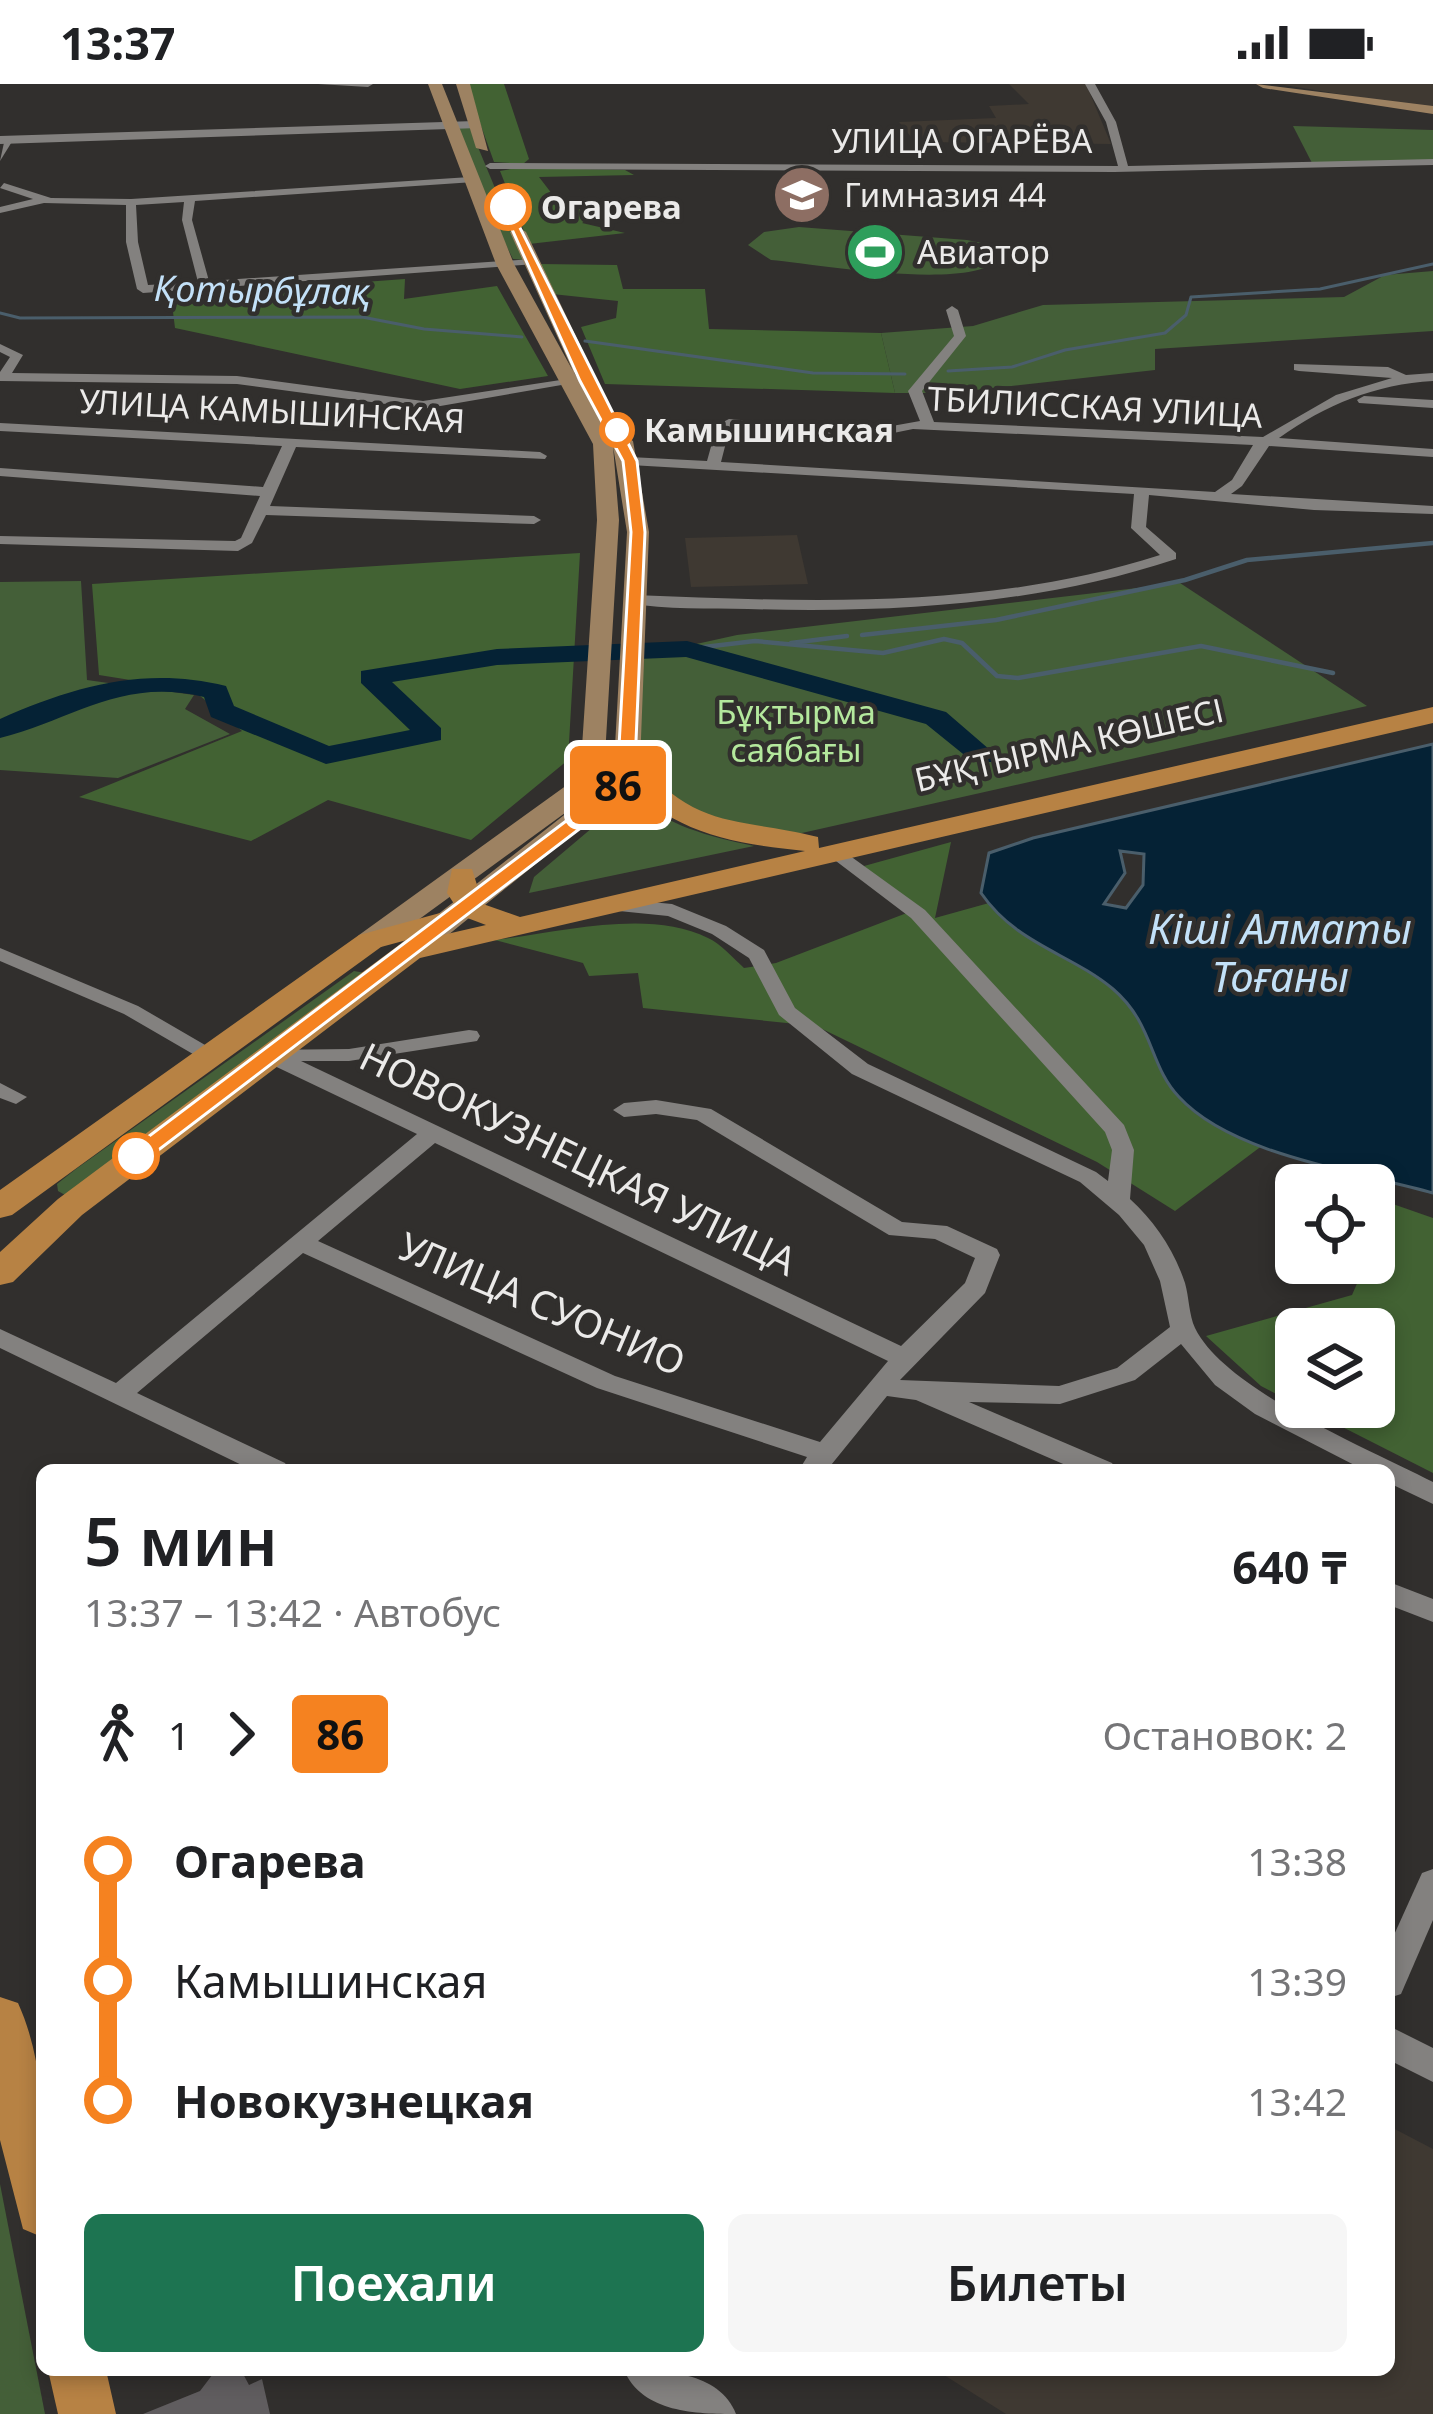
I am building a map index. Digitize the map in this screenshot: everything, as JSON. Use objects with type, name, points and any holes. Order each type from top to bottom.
[{"type":"main road","points":[[14,1196],[538,823],[591,773],[608,520],[606,456],[505,264],[435,84]]},
{"type":"main road","points":[[0,1273],[70,1207],[270,1054],[466,914],[618,786],[627,764],[638,532],[630,461],[532,262],[490,166],[463,84]]},
{"type":"main road","points":[[1263,84],[1433,110]]},
{"type":"main road","points":[[532,320],[560,316]]},
{"type":"main road","name":"БҰҚТЫРМА КӨШЕСІ","points":[[410,951],[619,905],[822,847],[1433,699]]},
{"type":"main road","name":"БҰҚТЫРМА КӨШЕСІ","points":[[370,941],[466,914],[822,847],[1433,715]]},
{"type":"main road","points":[[627,764],[657,803],[693,823],[822,847]]},
{"type":"main road","points":[[462,875],[466,914]]},
{"type":"main road","points":[[466,914],[516,926]]},
{"type":"main road","points":[[14,1196],[70,1207]]},
{"type":"main road","points":[[0,2020],[36,2183]]},
{"type":"main road","points":[[78,2376],[87,2414]]},
{"type":"street","points":[[323,84],[368,84]]},
{"type":"street","points":[[1090,84],[1111,122],[1124,168]]},
{"type":"street","points":[[0,158],[4,140],[475,125]]},
{"type":"street","name":"УЛИЦА ОГАРЁВА","points":[[490,166],[1124,168],[1433,162]]},
{"type":"street","points":[[0,210],[42,200],[131,202],[470,180]]},
{"type":"street","points":[[1,186],[42,200]]},
{"type":"street","points":[[190,199],[188,227],[205,287]]},
{"type":"street","points":[[131,202],[138,286],[205,287],[532,262]]},
{"type":"street","points":[[929,426],[915,391],[960,336],[952,310]]},
{"type":"street","points":[[0,348],[17,355],[3,375]]},
{"type":"street","points":[[1300,367],[1388,371],[1405,379]]},
{"type":"street","points":[[3,375],[285,384],[423,405],[568,383]]},
{"type":"street","points":[[1221,494],[1235,488],[1260,445],[1305,411],[1405,379],[1433,377]]},
{"type":"street","points":[[1350,397],[1433,404]]},
{"type":"street","name":"ТБИЛИССКАЯ УЛИЦА","points":[[713,464],[724,425],[729,423],[864,435],[898,425],[1433,453]]},
{"type":"street","name":"УЛИЦА КАМЫШИНСКАЯ","points":[[0,427],[540,456]]},
{"type":"street","points":[[0,540],[217,549],[248,540],[290,444]]},
{"type":"street","points":[[630,461],[1221,494],[1314,506],[1433,509]]},
{"type":"street","points":[[0,472],[266,492]]},
{"type":"street","points":[[634,600],[844,607],[1116,575],[1172,556],[1138,528],[1142,490]]},
{"type":"street","points":[[260,510],[534,520]]},
{"type":"street","points":[[822,847],[918,914],[1116,1130],[1123,1150],[1118,1199]]},
{"type":"street","points":[[619,905],[671,910],[718,930],[757,954],[786,1011],[860,1069],[1088,1177],[1118,1199],[1158,1242],[1175,1280],[1183,1330],[1224,1379],[1264,1407],[1374,1464]]},
{"type":"street","points":[[0,954],[118,1004],[213,1056]]},
{"type":"street","name":"НОВОКУЗНЕЦКАЯ УЛИЦА","points":[[270,1054],[349,1054],[469,1036]]},
{"type":"street","name":"НОВОКУЗНЕЦКАЯ УЛИЦА","points":[[270,1054],[904,1358]]},
{"type":"street","points":[[624,1110],[656,1107],[703,1114],[897,1230],[939,1232],[988,1255],[976,1287],[904,1358],[818,1461]]},
{"type":"street","points":[[119,1394],[431,1134]]},
{"type":"street","name":"УЛИЦА СУОНИО","points":[[300,1242],[606,1382],[818,1461]]},
{"type":"street","points":[[883,1385],[921,1392],[1060,1395],[1126,1374],[1183,1330]]},
{"type":"street","points":[[0,1338],[264,1464]]},
{"type":"street","points":[[921,1392],[1089,1464]]},
{"type":"street","points":[[1395,1475],[1433,1494]]},
{"type":"street","points":[[1395,1596],[1433,1612]]},
{"type":"street","points":[[1395,1969],[1433,1883]]},
{"type":"street","points":[[1395,2045],[1433,2066]]},
{"type":"street","points":[[653,2376],[717,2414]]},
{"type":"shaded area","points":[[1009,84],[1086,84],[1111,144],[915,142],[899,122],[996,118],[989,106],[1029,104]]},
{"type":"shaded area","points":[[1278,84],[1433,84],[1433,108],[1419,107]]},
{"type":"shaded area","points":[[797,535],[808,584],[691,587],[685,538]]},
{"type":"shaded area","points":[[1395,2129],[1433,2149],[1433,2414],[1006,2414],[946,2376],[1395,2376]]},
{"type":"green space","points":[[466,84],[504,84],[529,159],[523,164],[494,162]]},
{"type":"green space","points":[[1293,126],[1433,130],[1433,161],[1312,163]]},
{"type":"green space","points":[[459,128],[470,128],[525,260],[513,259],[470,172]]},
{"type":"green space","points":[[625,170],[634,175],[539,177],[559,203],[587,207],[591,217],[582,223],[625,233],[529,244],[500,171]]},
{"type":"green space","name":"Авиатор","points":[[799,227],[967,240],[987,244],[1000,258],[984,268],[928,275],[771,260],[748,245],[764,232]]},
{"type":"green space","points":[[539,264],[617,265],[623,289],[705,289],[709,329],[881,333],[895,393],[605,384],[581,327],[616,318],[618,301],[552,294]]},
{"type":"green space","points":[[1433,271],[1433,331],[1155,349],[1155,370],[948,393],[895,393],[881,333],[973,326],[1043,305],[1344,297],[1385,275]]},
{"type":"green space","points":[[405,279],[404,299],[497,286],[548,376],[460,389],[175,328],[171,296]]},
{"type":"green space","points":[[580,553],[568,760],[471,840],[328,800],[251,841],[79,797],[242,731],[193,690],[99,675],[92,584]]},
{"type":"green space","points":[[81,581],[87,680],[194,695],[185,709],[230,734],[118,778],[0,770],[0,582]]},
{"type":"green space","name":"Бұқтырма саябағы","points":[[1180,583],[1367,706],[793,835],[709,815],[673,797],[638,768],[642,656],[737,635]]},
{"type":"green space","points":[[631,795],[689,828],[754,846],[529,893],[534,877]]},
{"type":"green space","points":[[951,842],[935,918],[989,903],[1017,929],[1095,975],[1134,1012],[1176,1095],[1216,1126],[1263,1145],[1175,1211],[1097,1162],[816,1026],[643,1008],[638,973],[589,976],[583,963],[495,940],[603,925],[658,925],[708,938],[744,968],[776,963],[912,911],[864,866]]},
{"type":"green space","points":[[354,971],[365,973],[65,1195],[58,1191],[57,1184],[76,1169]]},
{"type":"green space","points":[[1395,1205],[1433,1218],[1433,1473],[1344,1428],[1395,1428],[1395,1308],[1306,1308],[1352,1295],[1357,1284],[1395,1284]]},
{"type":"green space","points":[[1275,1317],[1275,1393],[1261,1386],[1206,1336]]},
{"type":"green space","points":[[0,2184],[45,2414],[0,2414]]},
{"type":"water","name":"Кіші Алматы Тоғаны","points":[[1433,744],[1433,1193],[1395,1184],[1395,1164],[1316,1164],[1230,1134],[1202,1117],[1169,1085],[1136,1016],[1113,989],[1027,937],[995,911],[981,893],[989,853],[1033,838]],"holes":[[[1120,851],[1144,854],[1143,885],[1126,908],[1104,904],[1125,873]]]},
{"type":"building","points":[[211,2376],[244,2376],[249,2385],[262,2379],[270,2414],[143,2414],[200,2391]]},
{"type":"waterway","name":"Қотырбұлақ","points":[[948,371],[1012,367],[1065,350],[1165,333],[1186,315],[1191,297],[1320,289],[1433,264]]},
{"type":"waterway","name":"Қотырбұлақ","points":[[0,313],[20,318],[362,317],[424,329],[522,337]]},
{"type":"waterway","name":"Қотырбұлақ","points":[[585,341],[813,373],[905,374]]},
{"type":"waterway","points":[[862,635],[996,620],[1185,580],[1247,560],[1433,543]]},
{"type":"waterway","points":[[791,643],[847,636]]},
{"type":"waterway","points":[[687,649],[755,641],[883,653],[944,639],[962,643],[997,676],[1018,678],[1201,646],[1333,673]]},
{"type":"waterway","points":[[0,730],[106,690],[161,683],[189,685],[216,692],[221,711],[326,755],[431,734],[371,677],[497,657],[687,649],[936,718],[983,756]]},
{"type":"bus line","name":"86","points":[[136,1156],[588,813],[618,786],[627,764],[638,532],[630,461],[586,381],[508,207]]},
{"type":"place","name":"Гимназия 44","points":[[802,195]]},
{"type":"place","name":"Огарева","points":[[508,207]]},
{"type":"place","name":"Авиатор","points":[[875,252]]},
{"type":"place","name":"Камышинская","points":[[617,430]]}]
